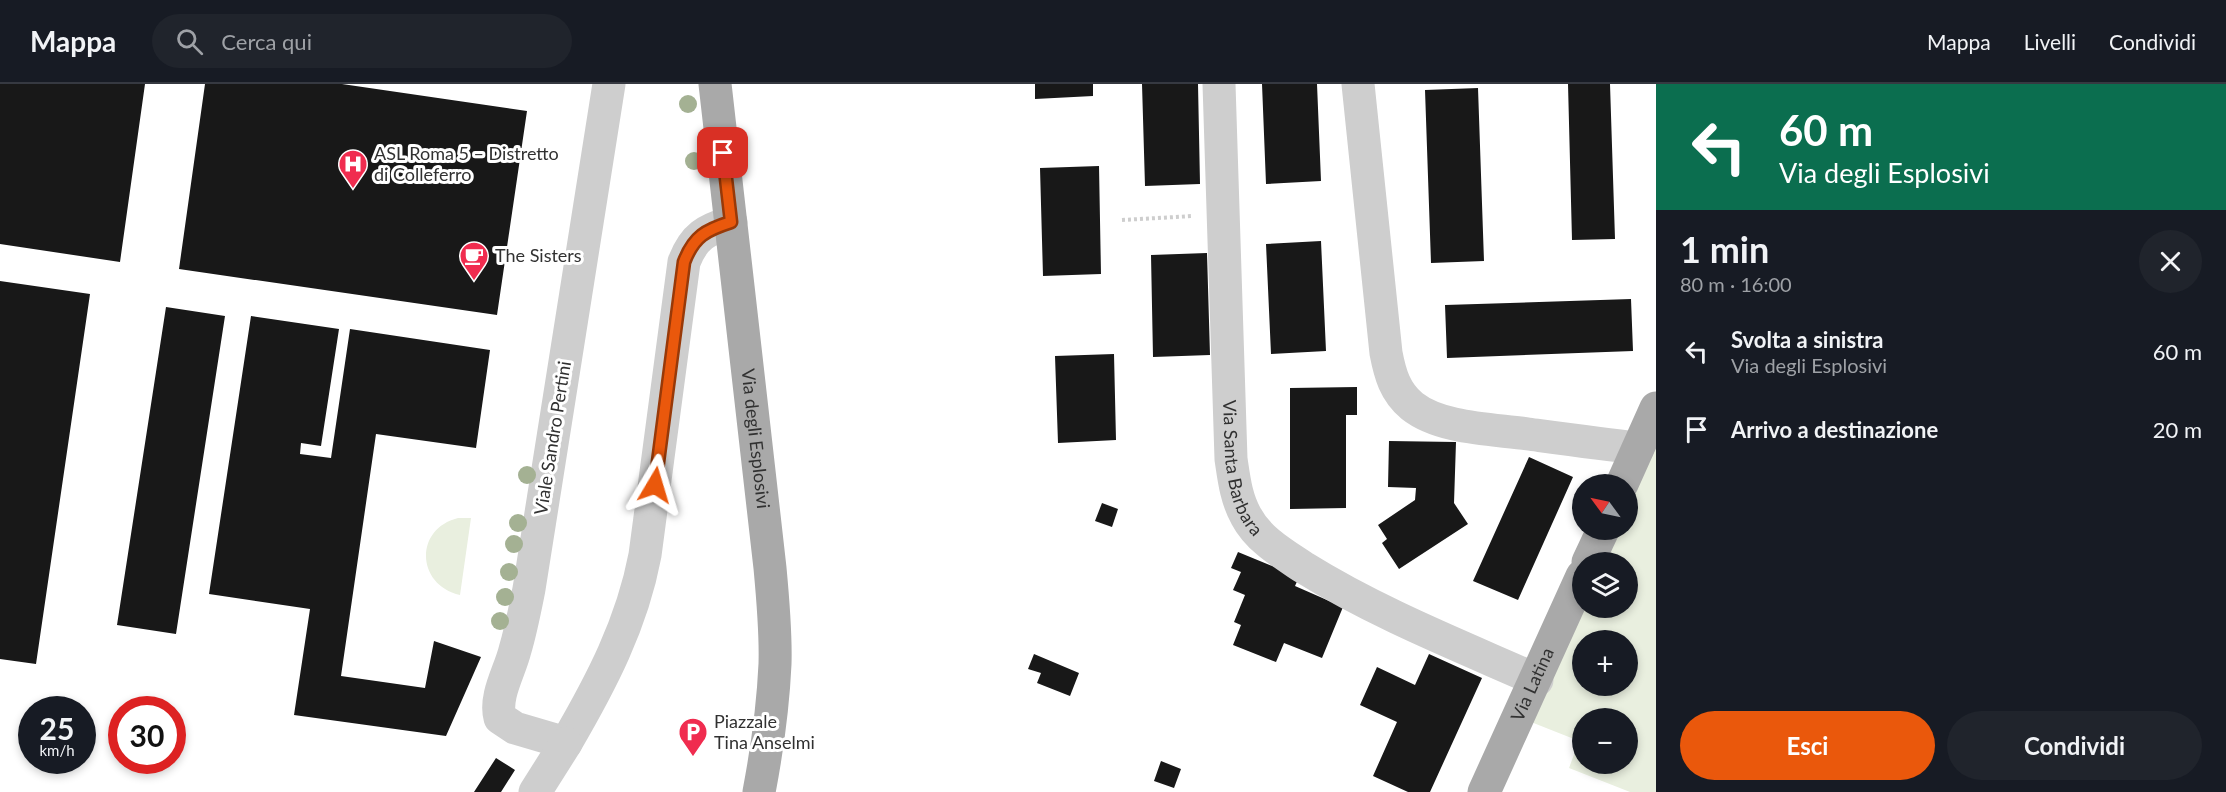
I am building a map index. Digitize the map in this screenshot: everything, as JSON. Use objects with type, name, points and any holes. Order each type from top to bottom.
[{"type":"main road","name":"Via degli Esplosivi","points":[[715,84],[770,568],[774,628],[773,705],[759,792]]},
{"type":"main road","points":[[1626,474],[1656,408]]},
{"type":"main road","name":"Via Latina","points":[[1484,792],[1572,599]]},
{"type":"street","name":"Viale Sandro Pertini","points":[[566,743],[515,728],[500,718],[498,710],[519,636],[529,589],[609,84]]},
{"type":"street","name":"Via Santa Barbara","points":[[1219,84],[1232,459],[1235,488],[1246,516],[1267,542],[1322,578],[1387,614],[1537,680]]},
{"type":"street","points":[[1358,84],[1386,353],[1390,373],[1399,391],[1413,407],[1452,423],[1638,448]]},
{"type":"street","points":[[535,792],[566,743],[617,648],[628,620],[641,577],[649,531],[684,262],[688,251],[701,235],[708,230],[731,222]]},
{"type":"path","points":[[1122,220],[1223,214]]},
{"type":"green space","points":[[1656,431],[1656,792],[1630,792],[1584,774],[1638,774],[1638,708],[1572,708],[1572,738],[1531,722],[1572,630],[1572,696],[1638,696],[1638,630],[1572,630],[1578,618],[1638,618],[1638,552],[1599,552],[1604,540],[1638,540],[1638,474],[1633,474]]},
{"type":"green space","points":[[458,518],[471,518],[460,595],[445,589],[435,580],[428,569],[426,557],[428,545],[434,533],[444,524]]},
{"type":"building","points":[[0,84],[145,84],[120,262],[0,244]]},
{"type":"building","name":"ASL Roma 5 – Distretto di Colleferro","points":[[205,84],[342,84],[527,111],[497,315],[179,269]]},
{"type":"building","points":[[1035,84],[1093,84],[1093,96],[1035,99]]},
{"type":"building","points":[[1142,84],[1198,84],[1200,184],[1145,186]]},
{"type":"building","points":[[1262,84],[1317,84],[1321,181],[1266,184]]},
{"type":"building","points":[[1568,84],[1610,84],[1615,239],[1572,240]]},
{"type":"building","points":[[1478,88],[1484,261],[1431,263],[1425,90]]},
{"type":"building","points":[[1099,166],[1101,274],[1043,276],[1040,168]]},
{"type":"building","points":[[1321,241],[1326,351],[1271,354],[1266,244]]},
{"type":"building","points":[[1207,253],[1210,355],[1153,357],[1151,255]]},
{"type":"building","points":[[0,281],[90,294],[36,664],[0,659]]},
{"type":"building","points":[[1631,299],[1633,351],[1447,358],[1445,305]]},
{"type":"building","points":[[166,307],[225,316],[176,634],[117,625]]},
{"type":"building","points":[[251,316],[339,329],[321,446],[301,443],[300,454],[331,458],[350,329],[490,350],[476,448],[376,434],[341,676],[425,688],[434,641],[481,657],[446,736],[294,715],[310,609],[209,594]]},
{"type":"building","points":[[1114,354],[1116,440],[1058,443],[1055,356]]},
{"type":"building","points":[[1357,387],[1357,415],[1346,415],[1346,508],[1290,509],[1290,388]]},
{"type":"building","points":[[1389,441],[1456,442],[1454,503],[1468,524],[1399,569],[1382,543],[1387,539],[1378,525],[1415,500],[1416,488],[1388,487]]},
{"type":"building","points":[[1529,457],[1572,477],[1518,600],[1473,581]]},
{"type":"building","points":[[1102,503],[1118,509],[1112,527],[1095,521]]},
{"type":"building","points":[[1238,552],[1299,577],[1295,586],[1343,607],[1322,658],[1284,643],[1276,662],[1233,645],[1241,625],[1234,622],[1245,595],[1233,590],[1241,572],[1231,568]]},
{"type":"building","points":[[1034,654],[1079,673],[1070,696],[1037,683],[1041,673],[1028,669]]},
{"type":"building","points":[[1429,654],[1482,678],[1430,792],[1408,792],[1373,776],[1397,722],[1360,705],[1377,667],[1415,685]]},
{"type":"building","points":[[496,758],[515,770],[501,792],[474,792]]},
{"type":"building","points":[[1161,761],[1181,769],[1174,788],[1154,781]]},
{"type":"place","name":"ASL Roma 5 – Distretto di Colleferro","points":[[353,190]]},
{"type":"place","name":"The Sisters","points":[[474,282]]},
{"type":"place","name":"Piazzale Tina Anselmi","points":[[693,758]]},
{"type":"route","points":[[655,485],[684,262],[688,251],[701,235],[708,230],[731,222],[723,153]]}]
